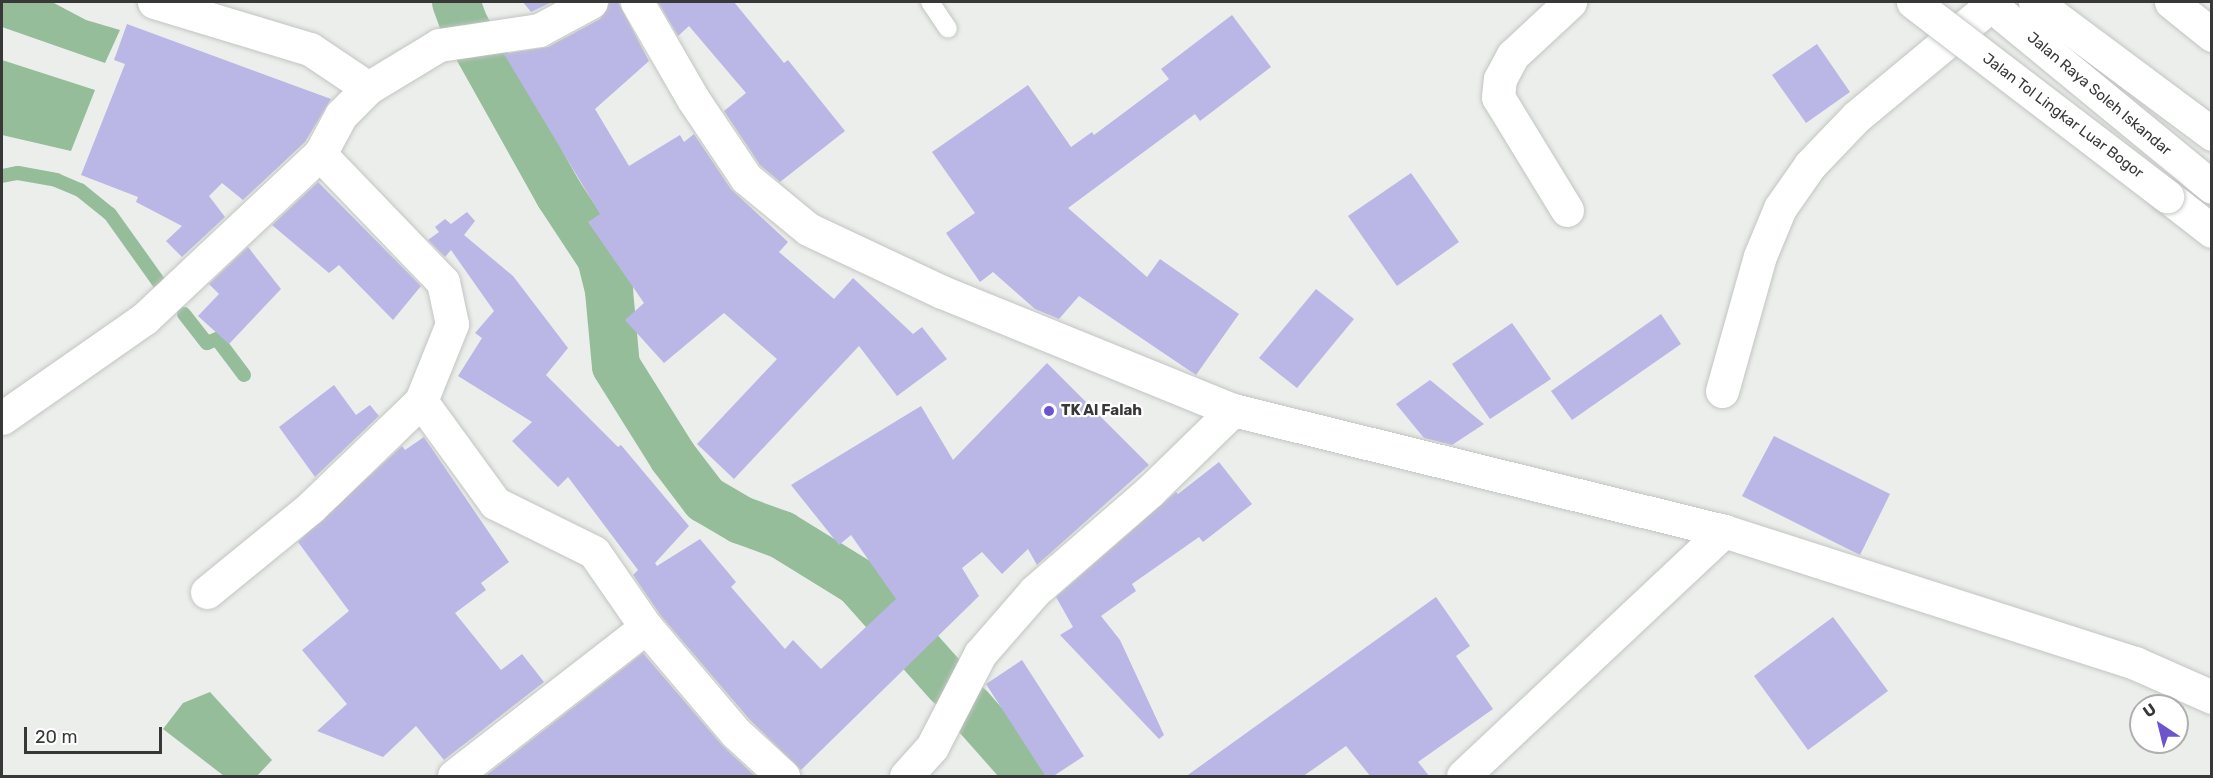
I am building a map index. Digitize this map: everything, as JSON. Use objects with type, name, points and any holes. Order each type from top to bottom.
[{"type":"main road","points":[[154,2],[310,48],[368,88]]},
{"type":"main road","points":[[2,418],[144,319],[320,154],[342,115],[368,88],[439,45],[539,30],[591,2]]},
{"type":"main road","points":[[638,2],[693,99],[746,178],[808,229],[942,292],[1233,410],[1724,531],[2091,648],[2211,697]]},
{"type":"main road","points":[[1567,210],[1498,97],[1500,79],[1513,55],[1570,2]]},
{"type":"main road","name":"Jalan Tol Lingkar Luar Bogor","points":[[1913,2],[2211,231]]},
{"type":"main road","points":[[2034,2],[2211,134]]},
{"type":"main road","points":[[2171,2],[2211,35]]},
{"type":"main road","points":[[1722,391],[1760,256],[1780,208],[1810,165],[1856,117],[1989,3]]},
{"type":"main road","name":"Jalan Raya Soleh Iskandar","points":[[1989,3],[2211,187]]},
{"type":"main road","points":[[207,592],[310,508],[421,401],[452,324],[443,282],[320,154]]},
{"type":"main road","points":[[421,401],[495,503],[594,552],[646,627],[736,733],[783,777]]},
{"type":"main road","points":[[906,777],[932,747],[980,654],[1035,591],[1150,490],[1233,410]]},
{"type":"main road","points":[[1462,777],[1724,531]]},
{"type":"main road","points":[[454,777],[646,627]]},
{"type":"lane","points":[[930,2],[948,29]]},
{"type":"shaded area","points":[[2,2],[52,2],[86,20],[120,30],[105,63],[2,27]]},
{"type":"shaded area","points":[[2,60],[95,90],[71,151],[2,135]]},
{"type":"shaded area","points":[[210,692],[272,760],[257,776],[224,776],[163,729],[183,703]]},
{"type":"building","points":[[523,2],[552,2],[531,12]]},
{"type":"building","points":[[610,2],[618,2],[649,61],[595,109],[629,166],[680,135],[684,142],[694,134],[731,189],[788,242],[779,252],[834,299],[853,278],[913,334],[922,327],[947,359],[897,396],[859,346],[734,479],[697,444],[777,359],[724,313],[664,363],[625,320],[644,303],[588,222],[600,214],[504,54],[548,47],[600,19]]},
{"type":"building","points":[[658,2],[734,2],[784,63],[788,60],[845,131],[780,182],[760,165],[724,111],[746,93],[689,26],[678,36]]},
{"type":"building","points":[[1232,15],[1271,67],[1200,121],[1195,114],[1068,208],[1147,277],[1160,259],[1239,314],[1196,375],[1079,296],[1059,319],[1035,309],[993,272],[980,282],[946,233],[975,213],[932,152],[1028,85],[1071,147],[1092,132],[1094,135],[1169,79],[1161,69]]},
{"type":"building","points":[[127,24],[331,99],[305,142],[243,200],[222,183],[209,196],[225,217],[182,257],[166,241],[182,226],[136,202],[138,197],[81,175],[125,64],[114,60]]},
{"type":"building","points":[[1817,44],[1850,92],[1806,123],[1772,75]]},
{"type":"building","points":[[1411,173],[1459,242],[1397,286],[1348,216]]},
{"type":"building","points":[[318,182],[421,286],[393,320],[339,265],[329,273],[272,225]]},
{"type":"building","points":[[467,212],[475,221],[464,235],[513,276],[568,348],[546,375],[618,447],[621,445],[689,526],[655,563],[657,566],[700,539],[736,582],[731,587],[785,649],[793,640],[821,669],[896,599],[851,535],[839,545],[791,485],[921,406],[953,460],[1047,363],[1149,465],[1037,565],[1028,549],[1002,574],[982,552],[962,568],[979,596],[801,770],[750,720],[661,616],[633,575],[638,570],[568,477],[558,487],[512,441],[532,422],[458,376],[482,338],[475,333],[494,311],[451,250],[445,257],[428,240],[439,232],[435,227],[445,219],[451,224]]},
{"type":"building","points":[[248,247],[281,289],[229,344],[198,316],[219,294],[209,284]]},
{"type":"building","points":[[1316,289],[1354,319],[1297,388],[1259,358]]},
{"type":"building","points":[[1661,314],[1681,344],[1572,420],[1551,391]]},
{"type":"building","points":[[1512,323],[1551,379],[1490,419],[1452,364]]},
{"type":"building","points":[[1430,380],[1484,424],[1452,445],[1424,438],[1396,404]]},
{"type":"building","points":[[334,385],[356,415],[370,405],[379,416],[315,477],[279,427]]},
{"type":"building","points":[[1774,436],[1890,494],[1860,555],[1742,496]]},
{"type":"building","points":[[424,437],[509,562],[481,583],[486,590],[455,613],[501,670],[522,654],[544,682],[444,760],[416,726],[383,757],[317,731],[347,704],[302,650],[349,611],[298,542],[402,446],[405,450]]},
{"type":"building","points":[[1219,462],[1252,504],[1203,542],[1199,537],[1132,584],[1136,591],[1101,616],[1120,640],[1164,735],[1159,739],[1060,635],[1073,627],[1056,597],[1176,492],[1178,494]]},
{"type":"building","points":[[1436,597],[1470,646],[1456,656],[1493,709],[1418,762],[1430,777],[1371,777],[1346,746],[1302,777],[1185,777]]},
{"type":"building","points":[[1833,617],[1888,691],[1808,750],[1754,676]]},
{"type":"building","points":[[643,653],[722,745],[756,777],[484,777]]},
{"type":"building","points":[[1022,660],[1084,756],[1052,777],[1046,777],[986,684]]},
{"type":"waterway","points":[[456,2],[464,24],[559,194],[601,258],[609,291],[616,366],[673,457],[705,499],[741,520],[782,535],[858,582],[949,684]]},
{"type":"waterway","points":[[2,176],[18,173],[56,180],[80,190],[110,214],[167,294]]},
{"type":"waterway","points":[[184,314],[207,343],[217,339],[244,375]]},
{"type":"waterway","points":[[969,707],[1030,776]]},
{"type":"place","name":"TK Al Falah","points":[[1049,411]]}]
